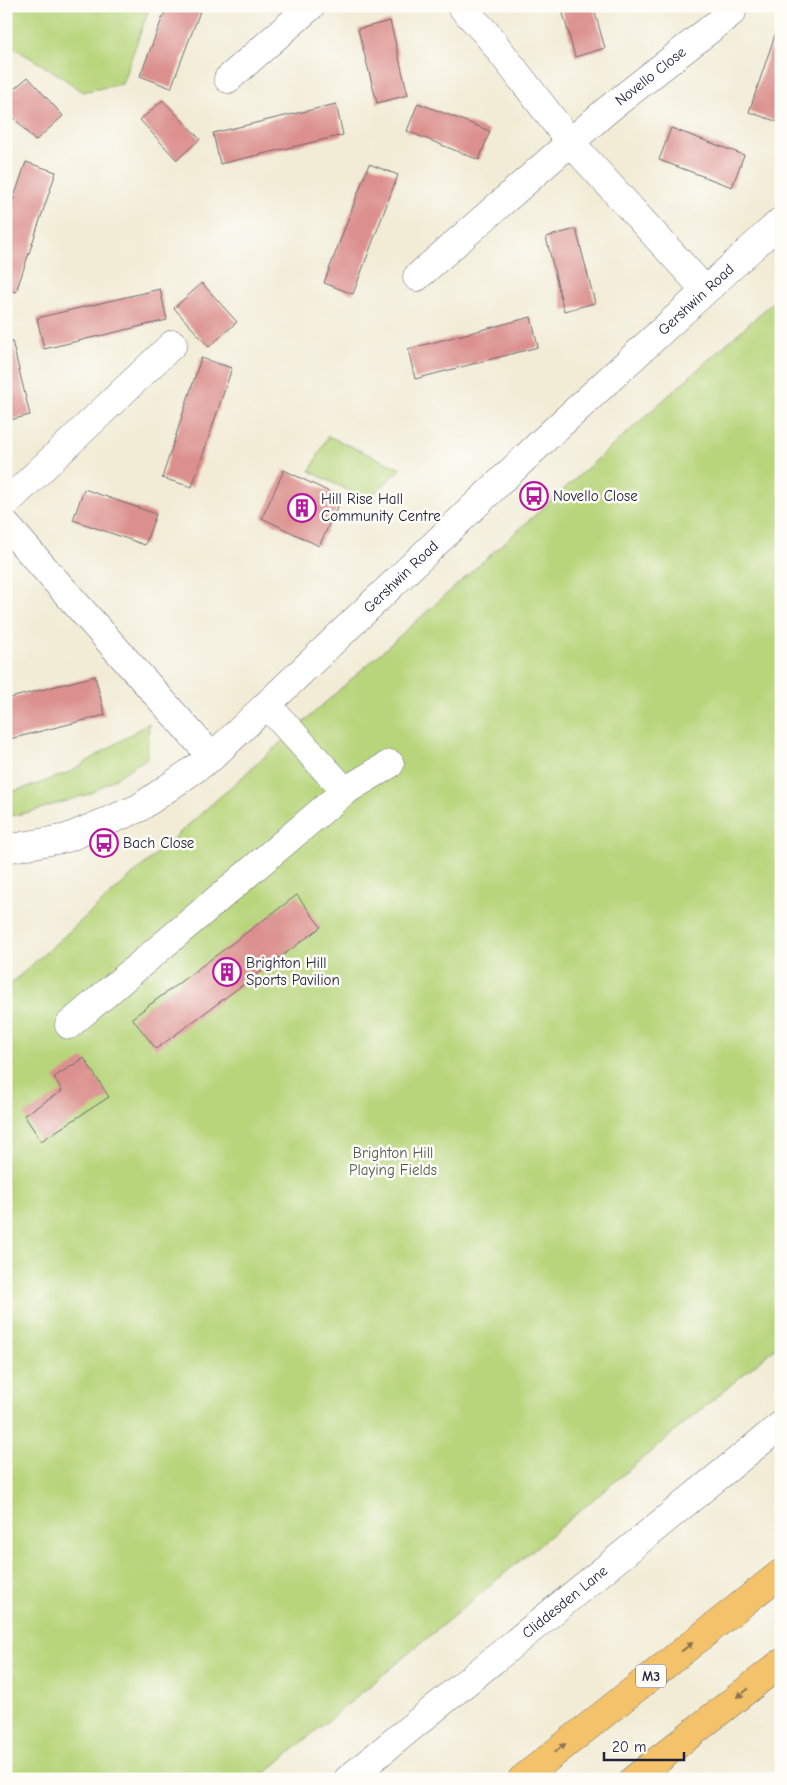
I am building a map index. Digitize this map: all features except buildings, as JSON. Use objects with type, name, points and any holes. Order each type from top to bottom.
[{"type":"highway","name":"M3","points":[[522,1779],[781,1573]]},
{"type":"highway","points":[[634,1779],[781,1663]]},
{"type":"street","points":[[228,79],[311,6]]},
{"type":"street","points":[[461,6],[486,33],[571,143],[705,290]]},
{"type":"street","name":"Novello Close","points":[[417,277],[606,111],[732,12]]},
{"type":"street","name":"Gershwin Road","points":[[6,850],[67,838],[138,808],[212,756],[550,434],[781,221]]},
{"type":"street","points":[[6,503],[173,344]]},
{"type":"street","points":[[6,525],[212,756]]},
{"type":"street","points":[[267,705],[345,791]]},
{"type":"street","points":[[69,1025],[345,791],[390,764]]},
{"type":"street","name":"Cliddesden Lane","points":[[348,1779],[781,1425]]},
{"type":"green space","points":[[6,6],[150,6],[122,84],[82,92],[59,75],[14,48],[6,46]]},
{"type":"green space","name":"Brighton Hill Playing Fields","points":[[781,295],[781,1343],[258,1779],[6,1779],[6,988]]},
{"type":"green space","points":[[328,436],[401,469],[367,500],[310,471]]},
{"type":"green space","points":[[149,723],[147,758],[92,793],[30,812],[6,817],[6,793],[70,772]]},
{"type":"place","name":"Novello Close","points":[[534,496]]},
{"type":"place","name":"Hill Rise Hall Community Centre","points":[[302,508]]},
{"type":"place","name":"Bach Close","points":[[104,843]]},
{"type":"place","name":"Brighton Hill Sports Pavilion","points":[[227,972]]}]
